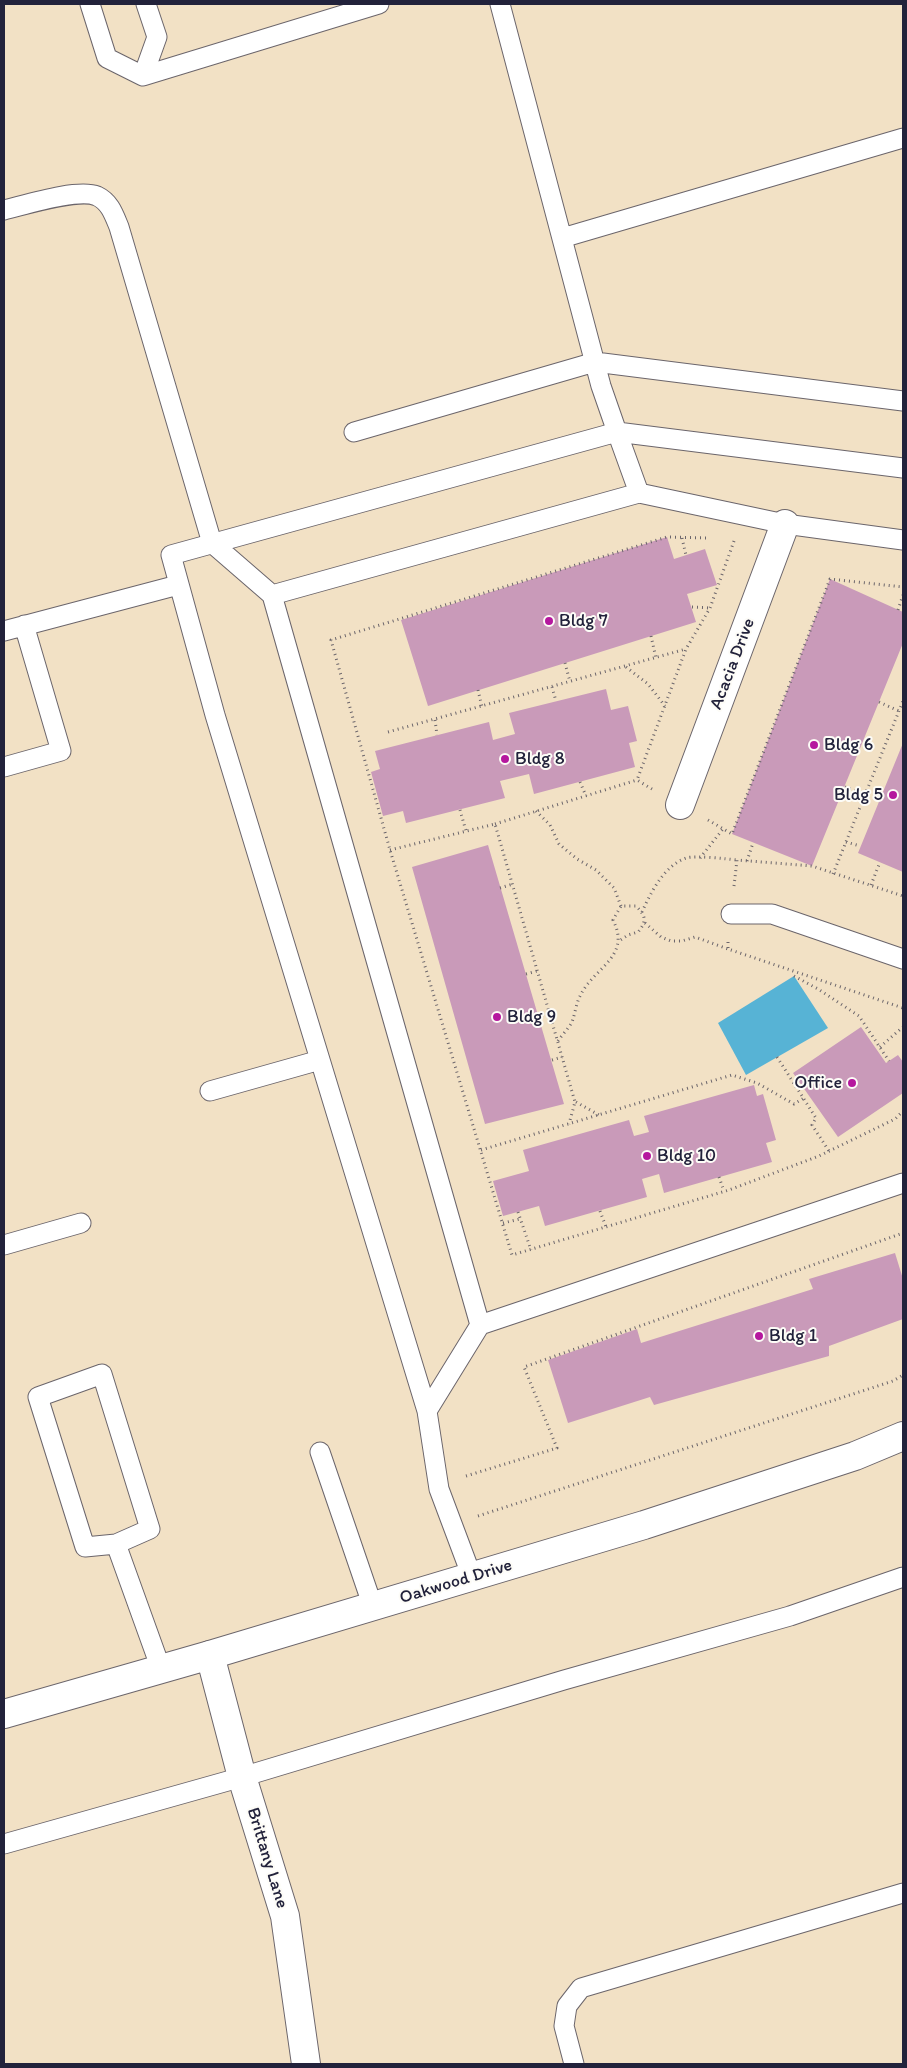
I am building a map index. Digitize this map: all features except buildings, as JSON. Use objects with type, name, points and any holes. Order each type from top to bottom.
[{"type":"street","name":"Acacia Drive","points":[[680,805],[785,524]]},
{"type":"street","name":"Oakwood Drive","points":[[4,1714],[472,1577],[745,1492],[855,1456],[903,1436]]},
{"type":"street","name":"Brittany Lane","points":[[210,1655],[242,1777],[285,1916],[306,2064]]},
{"type":"lane","points":[[90,4],[107,58],[143,76],[379,4]]},
{"type":"lane","points":[[143,76],[157,37],[146,4]]},
{"type":"lane","points":[[500,4],[595,362],[639,494]]},
{"type":"lane","points":[[562,238],[903,138]]},
{"type":"lane","points":[[4,210],[78,193],[97,196],[111,208],[120,227],[212,543],[272,596],[480,1325]]},
{"type":"lane","points":[[354,432],[595,362],[903,401]]},
{"type":"lane","points":[[472,1577],[439,1489],[427,1411],[215,715],[171,555],[617,432],[903,468]]},
{"type":"lane","points":[[272,596],[639,494],[785,524],[903,540]]},
{"type":"lane","points":[[4,631],[178,585]]},
{"type":"lane","points":[[4,767],[61,751],[24,625]]},
{"type":"lane","points":[[731,914],[772,914],[903,959]]},
{"type":"lane","points":[[210,1091],[320,1060]]},
{"type":"lane","points":[[427,1411],[480,1325],[903,1183]]},
{"type":"lane","points":[[4,1245],[81,1223]]},
{"type":"lane","points":[[102,1374],[150,1530],[116,1544],[85,1547],[38,1397],[102,1374]]},
{"type":"lane","points":[[320,1452],[374,1606]]},
{"type":"lane","points":[[116,1544],[162,1669]]},
{"type":"lane","points":[[4,1844],[242,1777],[554,1683],[790,1616],[903,1578]]},
{"type":"lane","points":[[574,2064],[564,2026],[567,2006],[581,1988],[903,1893]]},
{"type":"path","points":[[708,538],[668,537],[332,640],[390,850],[512,1256],[724,1191],[829,1151],[895,1119],[903,1111]]},
{"type":"path","points":[[637,780],[686,649],[710,608],[735,537],[726,538]]},
{"type":"path","points":[[682,538],[686,555]]},
{"type":"path","points":[[390,850],[495,824],[637,780],[732,834],[830,579],[903,587]]},
{"type":"path","points":[[898,610],[903,595]]},
{"type":"path","points":[[692,607],[710,608]]},
{"type":"path","points":[[651,636],[656,658]]},
{"type":"path","points":[[388,732],[686,649]]},
{"type":"path","points":[[565,663],[570,682]]},
{"type":"path","points":[[626,667],[648,684],[665,706]]},
{"type":"path","points":[[552,687],[556,701]]},
{"type":"path","points":[[478,690],[482,707]]},
{"type":"path","points":[[834,874],[903,701]]},
{"type":"path","points":[[879,702],[899,710]]},
{"type":"path","points":[[435,720],[437,735]]},
{"type":"path","points":[[580,782],[586,796]]},
{"type":"path","points":[[845,787],[865,795]]},
{"type":"path","points":[[460,810],[466,831]]},
{"type":"path","points":[[536,811],[550,825],[559,844],[577,859],[596,870],[614,888],[621,906]]},
{"type":"path","points":[[495,824],[575,1102],[569,1124]]},
{"type":"path","points":[[700,858],[723,829]]},
{"type":"path","points":[[846,842],[860,846]]},
{"type":"path","points":[[747,860],[753,843]]},
{"type":"path","points":[[642,912],[654,887],[667,871],[687,858],[737,860]]},
{"type":"path","points":[[871,886],[880,862]]},
{"type":"path","points":[[500,888],[513,884]]},
{"type":"path","points":[[558,1042],[571,1023],[580,994],[609,962],[619,941],[628,935],[638,932],[645,923],[645,916],[636,906],[621,906]]},
{"type":"path","points":[[619,941],[613,920],[621,906]]},
{"type":"path","points":[[645,923],[661,937],[670,941],[682,941],[695,937],[728,949]]},
{"type":"path","points":[[526,974],[537,971]]},
{"type":"path","points":[[794,976],[818,989],[859,1016],[889,1061]]},
{"type":"path","points":[[880,1047],[903,1026]]},
{"type":"path","points":[[552,1060],[562,1057]]},
{"type":"path","points":[[777,1057],[816,1118],[812,1125],[829,1151]]},
{"type":"path","points":[[481,1150],[732,1075],[756,1083],[794,1104],[804,1098]]},
{"type":"path","points":[[575,1102],[599,1115]]},
{"type":"path","points":[[719,1177],[724,1191]]},
{"type":"path","points":[[600,1211],[606,1227]]},
{"type":"path","points":[[518,1212],[531,1250]]},
{"type":"path","points":[[502,1224],[520,1219]]},
{"type":"path","points":[[458,1479],[557,1448],[524,1367],[903,1233]]},
{"type":"path","points":[[470,1519],[893,1381],[903,1376]]},
{"type":"water","points":[[794,976],[828,1028],[746,1075],[718,1023]]},
{"type":"place","name":"Bldg 7","points":[[549,621]]},
{"type":"place","name":"Bldg 6","points":[[814,745]]},
{"type":"place","name":"Bldg 8","points":[[505,759]]},
{"type":"place","name":"Bldg 5","points":[[893,795]]},
{"type":"place","name":"Bldg 9","points":[[497,1017]]},
{"type":"place","name":"Office","points":[[852,1083]]},
{"type":"place","name":"Bldg 10","points":[[647,1156]]},
{"type":"place","name":"Bldg 1","points":[[759,1336]]}]
